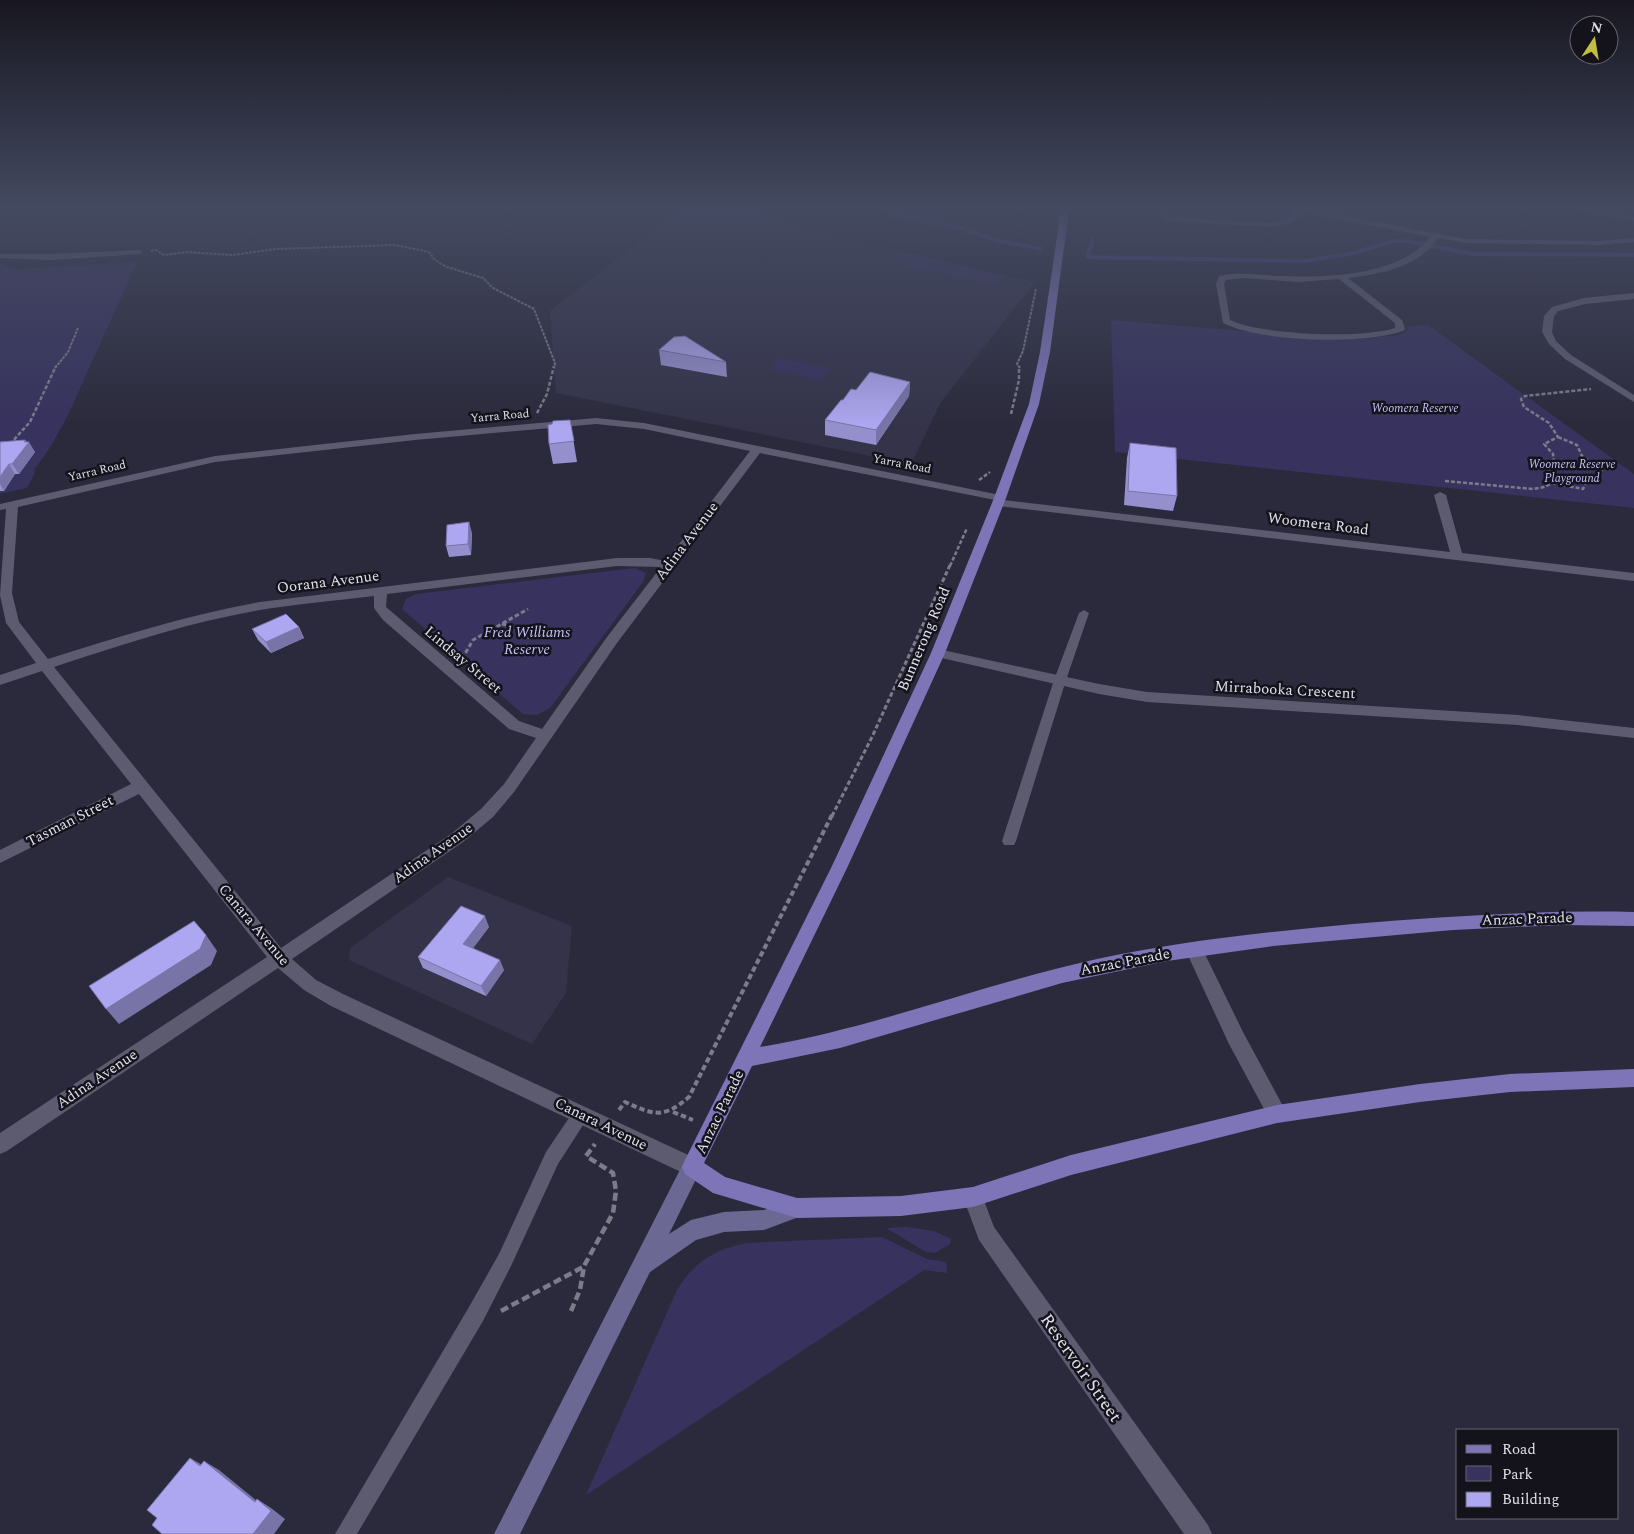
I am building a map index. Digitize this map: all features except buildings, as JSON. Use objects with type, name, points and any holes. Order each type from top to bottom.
[{"type":"main road","name":"Bunnerong Road","points":[[747,1058],[840,866],[938,653],[999,501],[1034,404],[1045,352],[1055,282]]},
{"type":"main road","name":"Anzac Parade","points":[[507,1534],[747,1058],[851,1037],[1061,975],[1194,949],[1299,936],[1451,922],[1572,917],[1634,918]]},
{"type":"main road","name":"Anzac Parade","points":[[692,1167],[720,1186],[797,1208],[901,1206],[972,1197],[1071,1165],[1277,1114],[1420,1093],[1510,1083],[1634,1078]]},
{"type":"main road","points":[[643,1265],[691,1231],[724,1222],[764,1220],[797,1208]]},
{"type":"street","points":[[1221,282],[1226,321],[1229,325],[1247,330],[1347,338],[1385,335],[1396,333],[1400,329],[1398,322],[1348,282]]},
{"type":"street","points":[[1634,296],[1569,304],[1556,309],[1548,316],[1547,332],[1552,342],[1568,357],[1634,399]]},
{"type":"street","name":"Yarra Road","points":[[6,505],[215,459],[415,437],[596,421],[620,422],[758,448],[969,491],[999,501]]},
{"type":"street","name":"Adina Avenue","points":[[0,1144],[279,959],[457,838],[487,813],[509,788],[612,640],[758,448]]},
{"type":"street","points":[[1440,495],[1457,556]]},
{"type":"street","name":"Woomera Road","points":[[999,501],[1634,577]]},
{"type":"street","name":"Canara Avenue","points":[[6,505],[6,593],[13,622],[140,786],[279,959],[310,985],[337,1000],[692,1167]]},
{"type":"street","name":"Oorana Avenue","points":[[0,680],[103,646],[228,612],[260,606],[617,562],[650,562],[668,565]]},
{"type":"street","name":"Lindsay Street","points":[[381,591],[380,608],[388,617],[514,725],[546,736]]},
{"type":"street","name":"Mirrabooka Crescent","points":[[938,653],[1147,697],[1518,720],[1634,733]]},
{"type":"street","name":"Tasman Street","points":[[0,857],[140,786]]},
{"type":"street","points":[[1194,949],[1236,1038],[1277,1114]]},
{"type":"street","name":"Reservoir Street","points":[[972,1197],[986,1233],[1199,1534]]},
{"type":"lane","points":[[1009,841],[1060,680],[1084,612]]},
{"type":"lane","points":[[345,1534],[467,1330],[505,1260],[552,1158],[581,1114]]},
{"type":"path","points":[[487,282],[493,288],[534,308],[555,363],[547,394],[530,427]]},
{"type":"path","points":[[1011,416],[1020,380],[1020,367],[1017,364],[1024,351],[1037,282]]},
{"type":"path","points":[[9,445],[30,422],[55,367],[68,352],[78,328]]},
{"type":"path","points":[[1440,495],[1439,484],[1445,481],[1533,489],[1545,487],[1552,483],[1583,489],[1589,477],[1599,475],[1602,470],[1582,456],[1577,444],[1558,436],[1550,423],[1524,406],[1521,401],[1522,398],[1614,386]]},
{"type":"path","points":[[1552,483],[1548,471],[1554,464],[1553,454],[1544,444],[1558,436]]},
{"type":"path","points":[[969,491],[972,482],[988,474],[991,468]]},
{"type":"path","points":[[572,1311],[580,1290],[584,1266],[613,1213],[616,1191],[613,1173],[586,1156],[625,1102],[659,1115],[673,1112],[689,1097],[872,738],[968,526]]},
{"type":"path","points":[[443,664],[466,652],[473,640],[528,610]]},
{"type":"path","points":[[501,624],[522,629],[531,640]]},
{"type":"path","points":[[467,1330],[584,1266]]},
{"type":"shaded area","points":[[588,282],[1035,282],[941,402],[911,464],[556,393],[550,311]]},
{"type":"shaded area","points":[[448,877],[572,926],[566,993],[532,1044],[349,960],[350,948]]},
{"type":"green space","points":[[0,282],[128,282],[68,415],[51,446],[34,470],[35,473],[27,488],[0,494]]},
{"type":"green space","points":[[978,282],[996,282],[993,285]]},
{"type":"green space","name":"Woomera Reserve","points":[[1111,320],[1338,339],[1399,335],[1407,331],[1409,326],[1428,325],[1634,474],[1634,508],[1115,452]]},
{"type":"green space","points":[[779,358],[831,368],[821,380],[769,370]]},
{"type":"green space","name":"Fred Williams Reserve","points":[[635,568],[646,573],[643,582],[550,708],[537,715],[523,714],[402,609],[406,599],[416,594]]},
{"type":"green space","points":[[907,1227],[934,1231],[951,1239],[950,1244],[935,1253],[926,1252],[886,1228]]},
{"type":"green space","points":[[882,1237],[927,1259],[946,1262],[947,1273],[924,1270],[586,1495],[677,1290],[690,1272],[698,1265],[724,1249],[746,1243]]},
{"type":"park label","name":"Woomera Reserve Playground","points":[[1572,471]]}]
